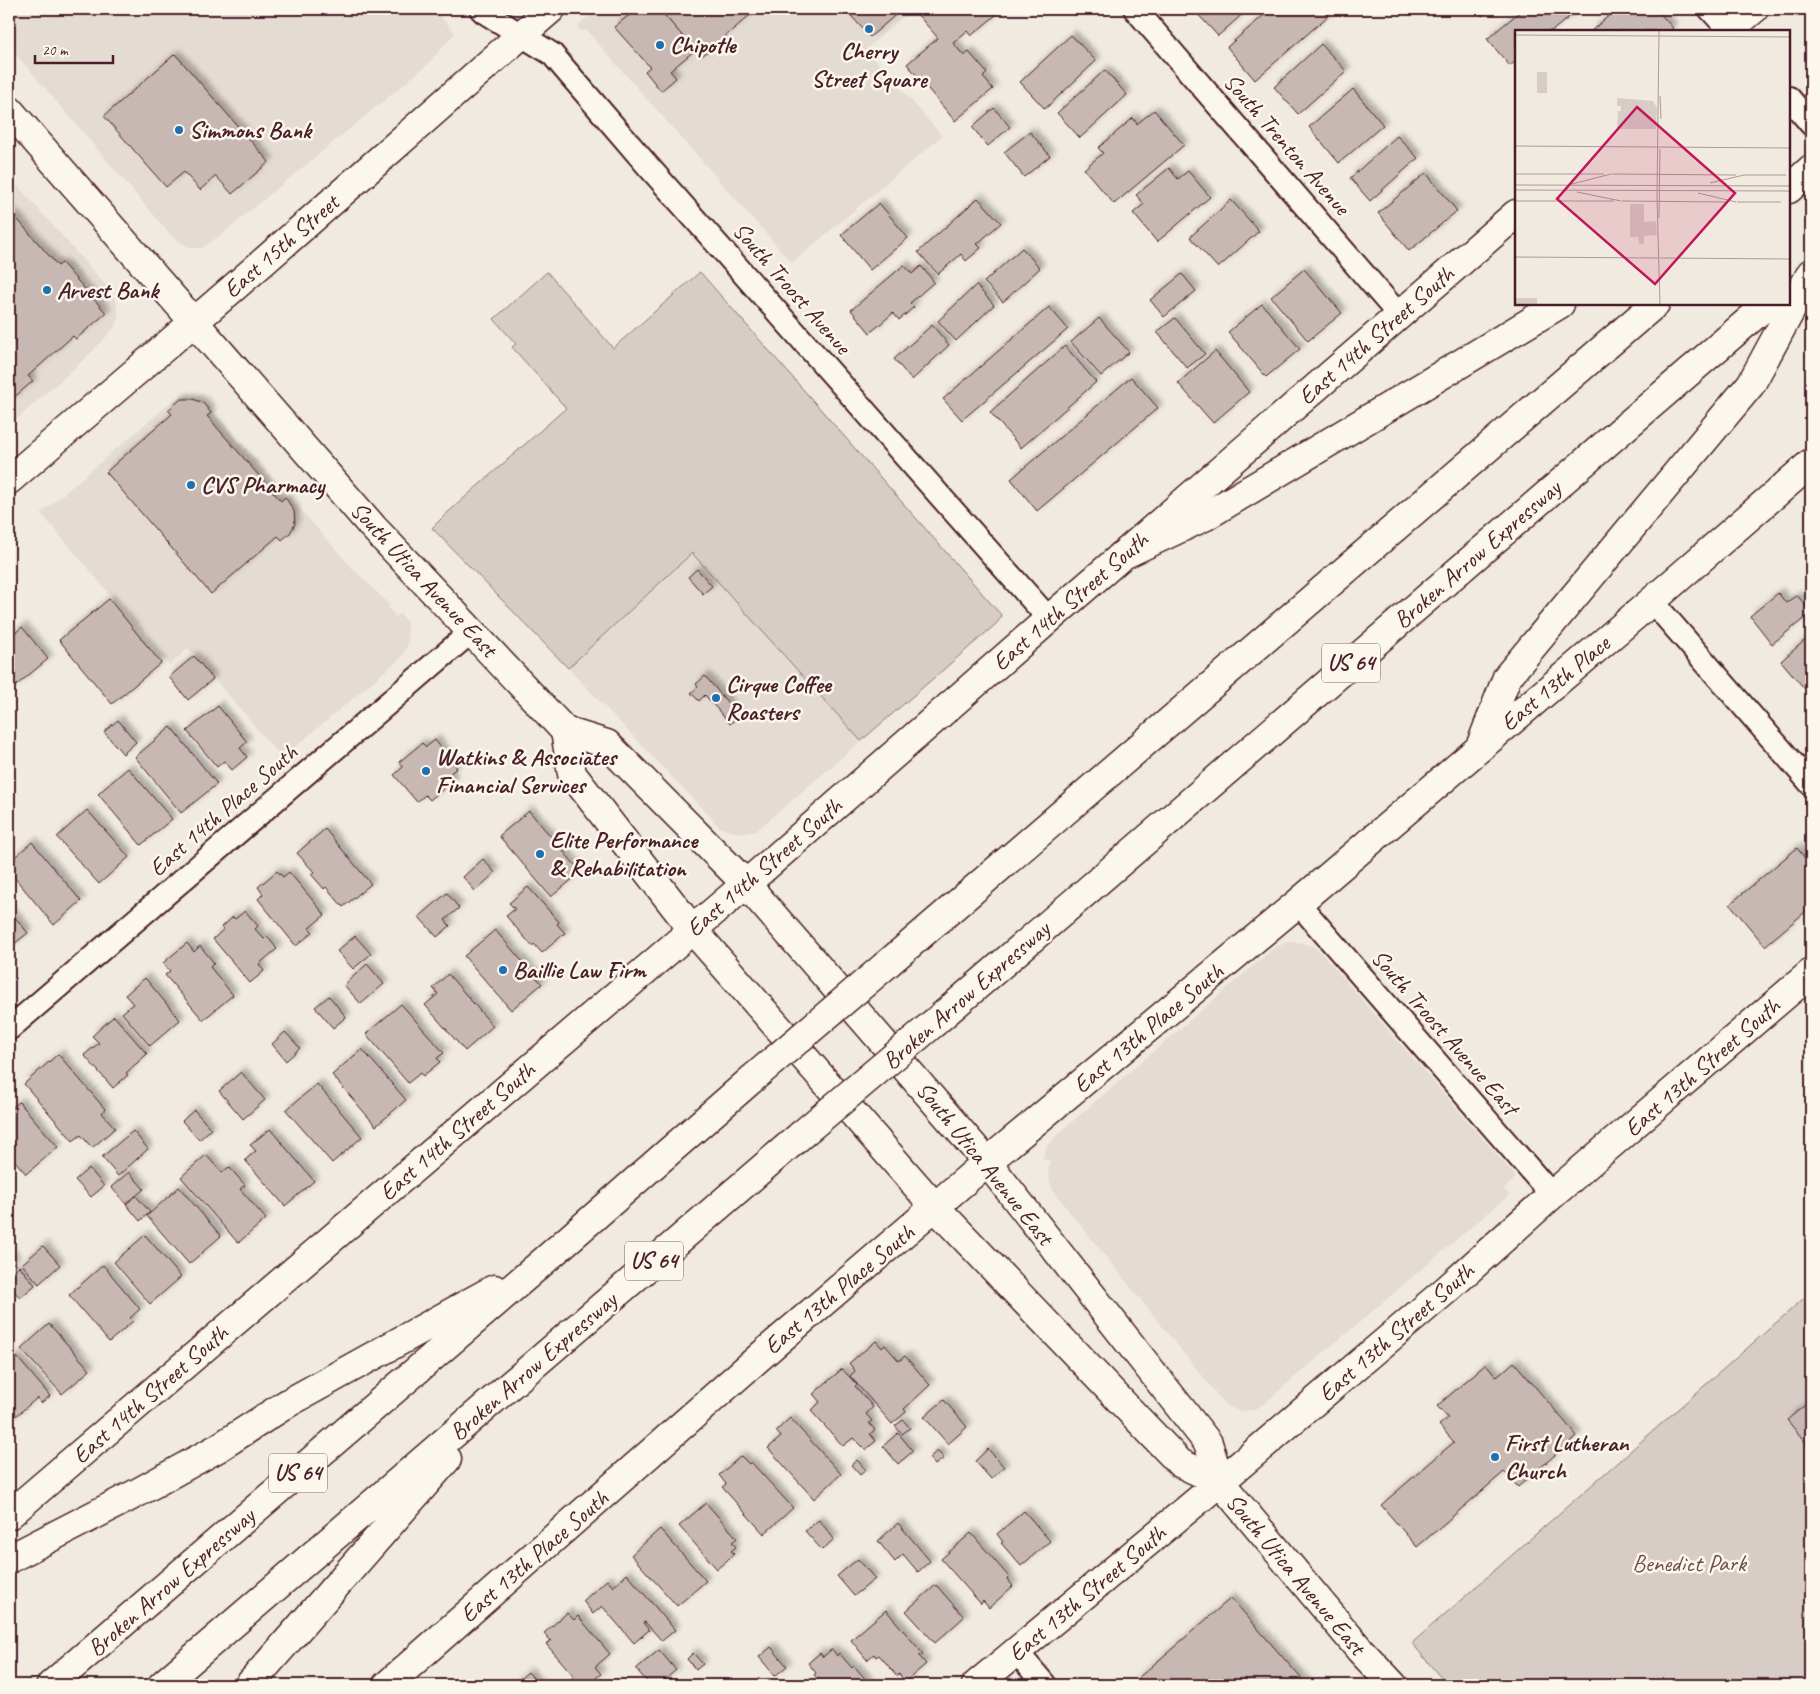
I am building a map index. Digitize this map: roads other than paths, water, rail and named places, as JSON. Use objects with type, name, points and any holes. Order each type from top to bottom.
[{"type":"main road","name":"East 15th Street","points":[[9,480],[306,226],[551,9]]},
{"type":"main road","points":[[1730,30],[1754,9]]},
{"type":"main road","name":"South Utica Avenue East","points":[[9,110],[372,526],[565,731],[607,744],[746,884],[987,1162],[1208,1443],[1220,1482],[1380,1675],[1393,1685]]},
{"type":"main road","points":[[1790,188],[1811,169]]},
{"type":"main road","name":"East 14th Street South","points":[[9,1515],[746,884],[1515,215]]},
{"type":"main road","points":[[1790,285],[1811,267]]},
{"type":"main road","points":[[1480,747],[1507,677],[1751,384],[1811,273]]},
{"type":"main road","points":[[1121,556],[1206,516],[1558,305]]},
{"type":"main road","name":"Broken Arrow Expressway","points":[[51,1685],[545,1260],[752,1079],[1654,305]]},
{"type":"main road","name":"Broken Arrow Expressway","points":[[162,1685],[1767,305]]},
{"type":"main road","name":"East 13th Place","points":[[1298,903],[1811,463]]},
{"type":"main road","name":"South Utica Avenue East","points":[[565,731],[572,774],[692,929],[935,1207],[1180,1463],[1220,1482]]},
{"type":"main road","name":"East 13th Place South","points":[[387,1685],[771,1347],[987,1162],[1298,903]]},
{"type":"main road","name":"East 13th Street South","points":[[976,1685],[1446,1291],[1552,1195],[1811,973]]},
{"type":"main road","points":[[9,1559],[146,1489],[218,1448],[288,1403],[545,1260]]},
{"type":"main road","points":[[249,1685],[508,1388]]},
{"type":"street","name":"South Troost Avenue","points":[[481,9],[552,54],[644,161],[1049,619]]},
{"type":"street","name":"South Trenton Avenue","points":[[1135,9],[1399,314]]},
{"type":"street","points":[[1710,9],[1728,30]]},
{"type":"street","points":[[1790,99],[1811,124]]},
{"type":"street","points":[[1652,601],[1811,784]]},
{"type":"street","name":"East 14th Place South","points":[[9,1029],[472,631]]},
{"type":"street","name":"South Troost Avenue East","points":[[1298,903],[1552,1195]]},
{"type":"street","points":[[1016,1651],[1045,1685]]},
{"type":"place","name":"Cherry Street Square","points":[[869,29]]},
{"type":"place","name":"Chipotle","points":[[660,45]]},
{"type":"place","name":"Simmons Bank","points":[[179,130]]},
{"type":"place","name":"Arvest Bank","points":[[47,290]]},
{"type":"place","name":"CVS Pharmacy","points":[[191,485]]},
{"type":"place","name":"Cirque Coffee Roasters","points":[[716,698]]},
{"type":"place","name":"Watkins & Associates Financial Services","points":[[426,771]]},
{"type":"place","name":"Elite Performance & Rehabilitation","points":[[540,854]]},
{"type":"place","name":"Baillie Law Firm","points":[[503,970]]},
{"type":"place","name":"First Lutheran Church","points":[[1495,1457]]},
{"type":"park label","name":"Benedict Park","points":[[1689,1563]]}]
